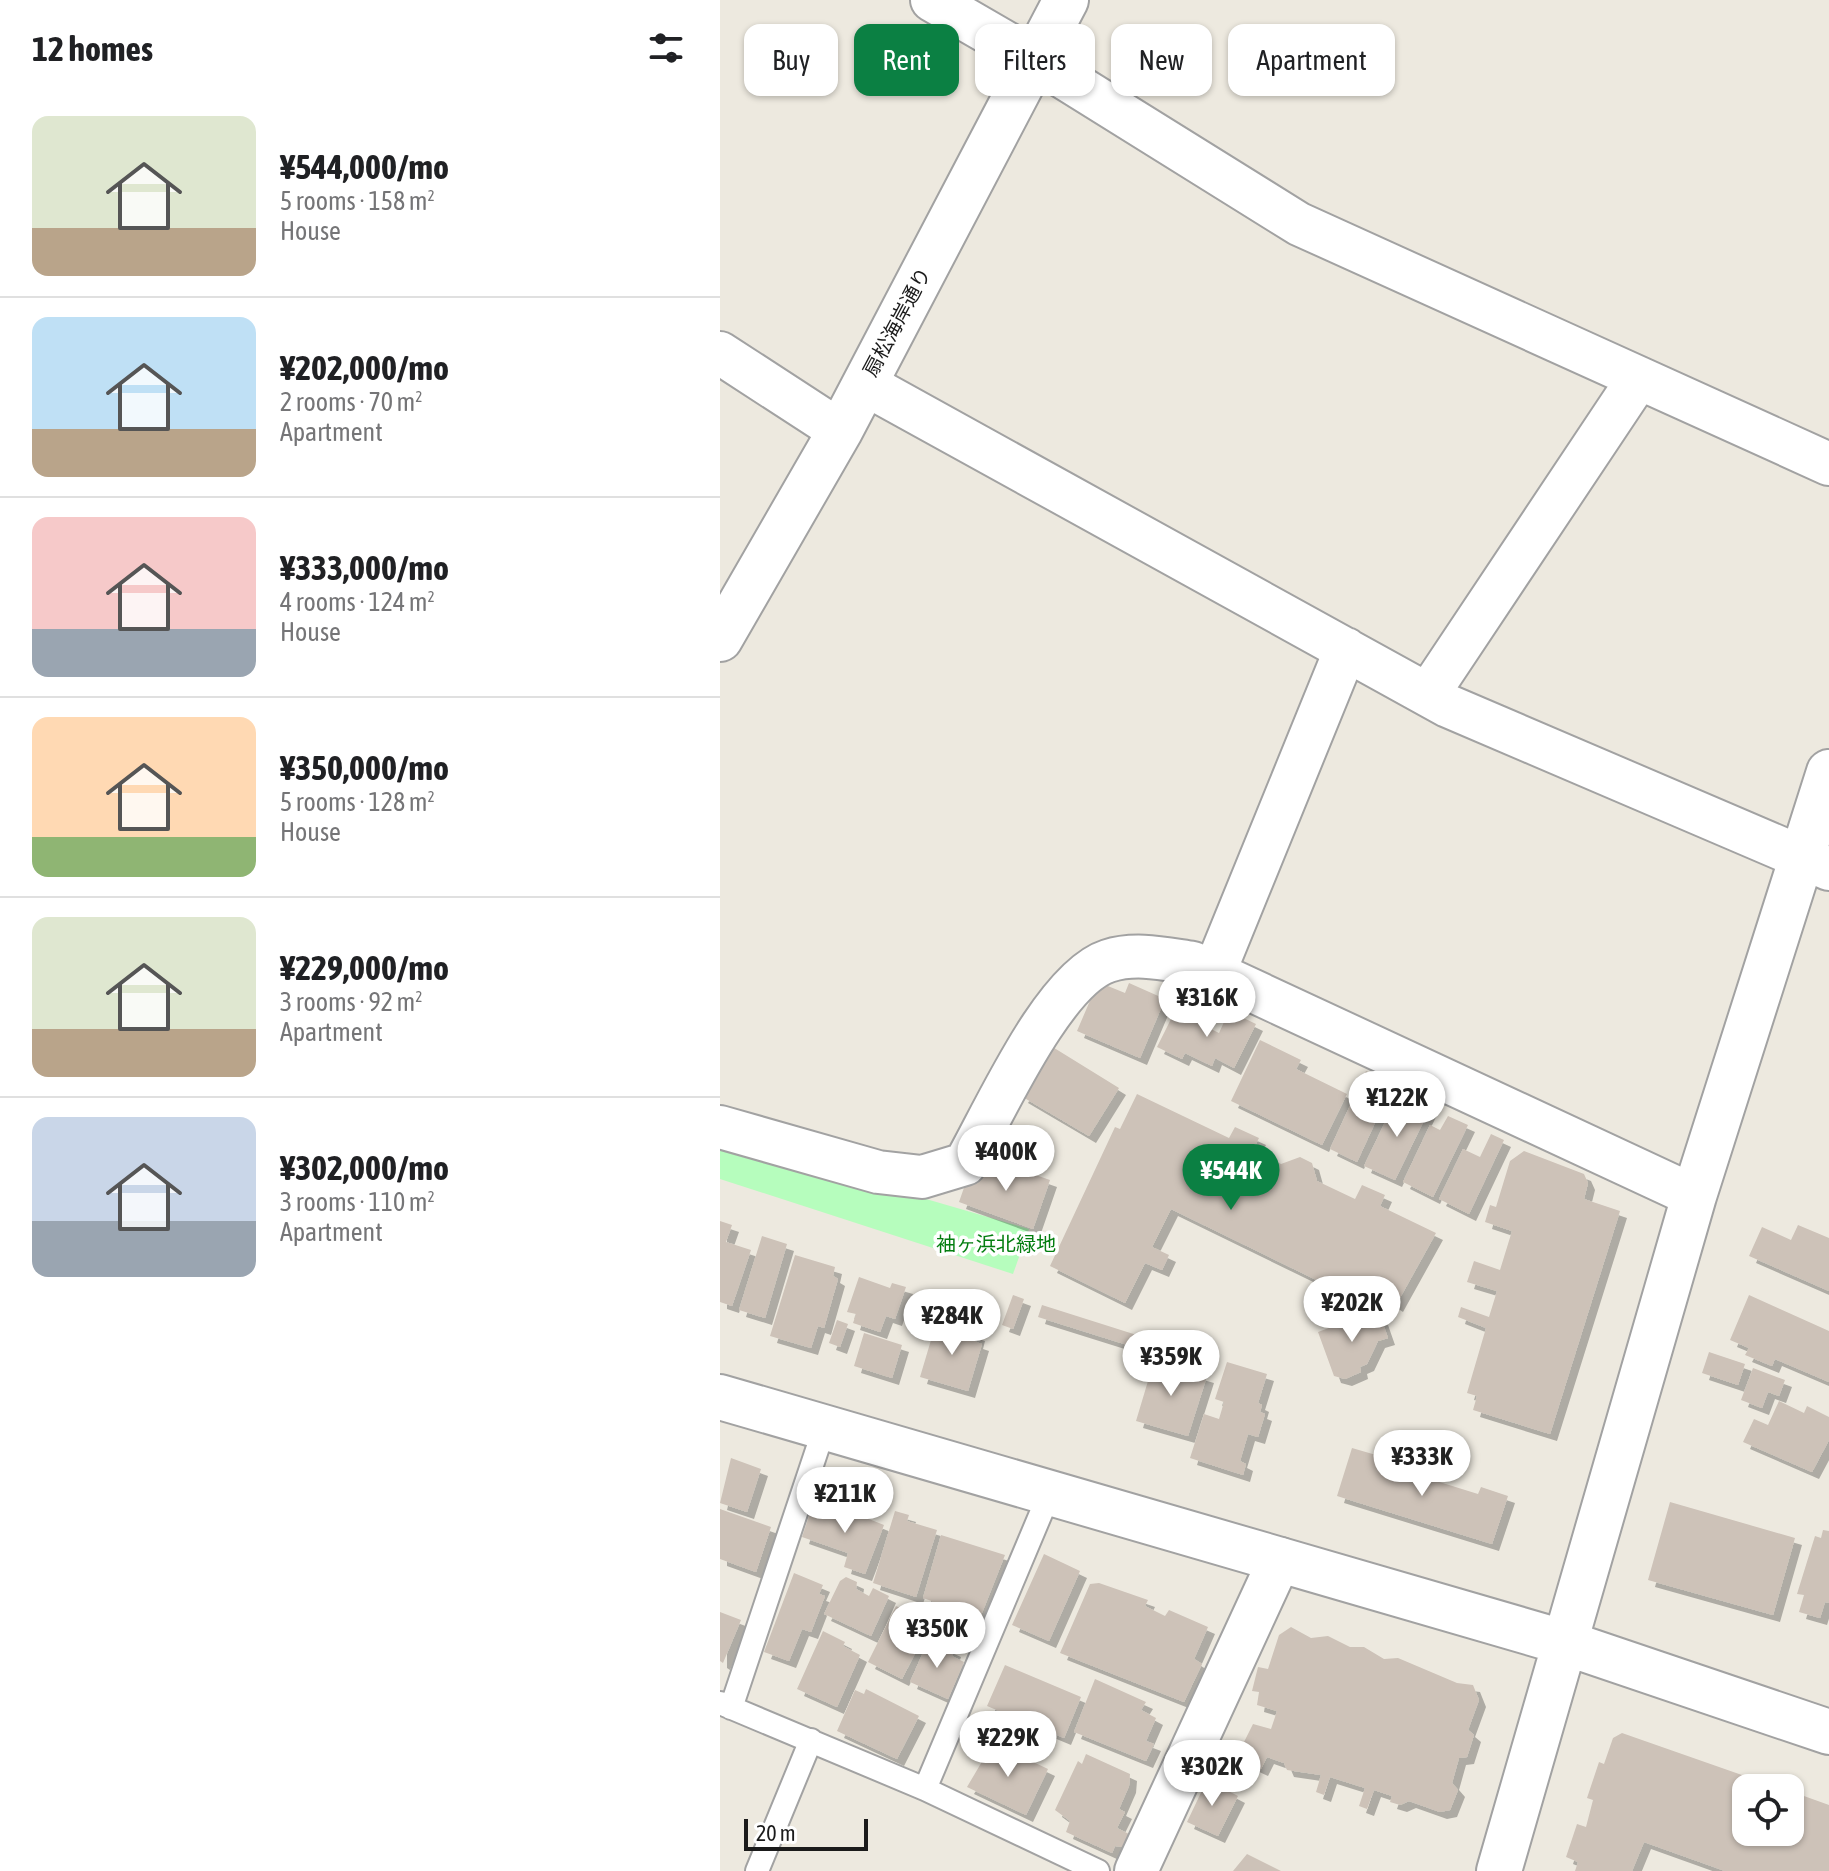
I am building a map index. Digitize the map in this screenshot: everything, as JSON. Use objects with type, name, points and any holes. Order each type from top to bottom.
[{"type":"street","points":[[932,0],[975,25]]},
{"type":"street","name":"扇松海岸通り","points":[[1053,24],[1066,0]]},
{"type":"street","name":"扇松海岸通り","points":[[720,639],[840,431],[1015,96]]},
{"type":"street","points":[[1093,96],[1299,224],[1829,464]]},
{"type":"street","points":[[720,353],[840,431]]},
{"type":"street","points":[[1428,694],[1638,379]]},
{"type":"street","points":[[865,384],[1428,694],[1816,864]]},
{"type":"street","points":[[1214,973],[1346,649]]},
{"type":"street","points":[[1499,1871],[1694,1196],[1816,864],[1829,772]]},
{"type":"street","points":[[720,1127],[878,1172],[922,1177],[965,1164],[1042,1026],[1074,982],[1107,962],[1143,956],[1193,963],[1694,1196]]},
{"type":"street","points":[[720,1397],[1566,1643],[1829,1732]]},
{"type":"street","points":[[1136,1871],[1280,1559]]},
{"type":"lane","points":[[824,1429],[726,1706],[925,1789],[1098,1871]]},
{"type":"lane","points":[[925,1789],[1050,1492]]},
{"type":"lane","points":[[757,1871],[811,1740]]},
{"type":"green space","name":"袖ヶ浜北緑地","points":[[720,1139],[1029,1229],[1013,1274],[720,1179]]},
{"type":"building","points":[[1098,982],[1125,993],[1129,983],[1165,999],[1140,1058],[1077,1031]]},
{"type":"building","points":[[1175,1011],[1219,1033],[1229,1011],[1256,1024],[1234,1068],[1215,1058],[1212,1066],[1185,1053],[1182,1059],[1157,1047]]},
{"type":"building","points":[[1260,1040],[1301,1060],[1296,1069],[1347,1094],[1322,1145],[1231,1101]]},
{"type":"building","points":[[1051,1046],[1119,1088],[1089,1136],[1021,1096]]},
{"type":"building","points":[[1366,1071],[1390,1083],[1383,1098],[1386,1099],[1357,1162],[1330,1149]]},
{"type":"building","points":[[1137,1094],[1229,1138],[1235,1127],[1259,1138],[1253,1150],[1281,1164],[1300,1157],[1312,1163],[1317,1181],[1355,1199],[1362,1185],[1385,1195],[1380,1206],[1436,1233],[1396,1305],[1390,1301],[1385,1310],[1364,1301],[1335,1308],[1339,1291],[1171,1209],[1152,1247],[1169,1255],[1162,1270],[1145,1263],[1125,1303],[1050,1266],[1115,1127],[1120,1129]]},
{"type":"building","points":[[1406,1097],[1430,1108],[1395,1180],[1364,1166],[1388,1116],[1395,1119]]},
{"type":"building","points":[[1448,1116],[1468,1125],[1433,1197],[1403,1182],[1430,1125],[1440,1130]]},
{"type":"building","points":[[1491,1134],[1504,1140],[1469,1214],[1439,1199],[1463,1149],[1480,1157]]},
{"type":"building","points":[[1524,1151],[1584,1174],[1588,1183],[1584,1199],[1620,1211],[1550,1434],[1473,1410],[1477,1396],[1467,1393],[1486,1328],[1458,1317],[1461,1307],[1489,1317],[1497,1291],[1467,1282],[1474,1261],[1500,1270],[1512,1231],[1485,1222],[1490,1205],[1496,1207],[1510,1161]]},
{"type":"building","points":[[973,1162],[998,1171],[1001,1163],[1050,1180],[1033,1229],[959,1202]]},
{"type":"building","points":[[720,1221],[732,1225],[726,1242],[751,1250],[732,1306],[720,1302]]},
{"type":"building","points":[[1798,1225],[1829,1238],[1829,1291],[1749,1256],[1762,1227],[1791,1240]]},
{"type":"building","points":[[762,1236],[787,1244],[765,1318],[739,1310]]},
{"type":"building","points":[[795,1255],[835,1267],[833,1276],[838,1279],[824,1328],[818,1326],[811,1348],[770,1336]]},
{"type":"building","points":[[859,1277],[890,1288],[892,1283],[906,1287],[895,1319],[886,1316],[880,1332],[853,1323],[856,1314],[847,1312]]},
{"type":"building","points":[[1013,1295],[1024,1299],[1013,1329],[1002,1325]]},
{"type":"building","points":[[1749,1295],[1829,1331],[1829,1382],[1775,1359],[1772,1366],[1745,1355],[1749,1348],[1730,1340]]},
{"type":"building","points":[[1042,1305],[1143,1337],[1140,1349],[1038,1317]]},
{"type":"building","points":[[1372,1312],[1375,1319],[1381,1318],[1388,1338],[1378,1341],[1367,1364],[1360,1367],[1361,1372],[1345,1379],[1334,1376],[1318,1332]]},
{"type":"building","points":[[837,1320],[848,1324],[840,1347],[829,1343]]},
{"type":"building","points":[[942,1323],[978,1334],[976,1342],[982,1344],[968,1391],[920,1377],[934,1330],[940,1331]]},
{"type":"building","points":[[864,1333],[902,1345],[892,1378],[854,1366]]},
{"type":"building","points":[[1709,1352],[1745,1364],[1738,1385],[1702,1373]]},
{"type":"building","points":[[1154,1361],[1207,1376],[1188,1436],[1136,1421]]},
{"type":"building","points":[[1227,1362],[1267,1374],[1258,1403],[1262,1405],[1260,1412],[1265,1414],[1258,1437],[1248,1434],[1240,1461],[1246,1464],[1243,1475],[1190,1458],[1204,1414],[1219,1419],[1224,1402],[1215,1399]]},
{"type":"building","points":[[1753,1368],[1785,1380],[1779,1396],[1768,1392],[1762,1408],[1741,1400]]},
{"type":"building","points":[[1779,1401],[1804,1413],[1807,1406],[1829,1417],[1829,1440],[1812,1472],[1743,1442],[1754,1419],[1768,1425]]},
{"type":"building","points":[[1352,1448],[1376,1455],[1375,1462],[1478,1494],[1481,1487],[1508,1496],[1492,1544],[1337,1496]]},
{"type":"building","points":[[731,1458],[761,1469],[747,1512],[720,1503]]},
{"type":"building","points":[[1670,1502],[1795,1538],[1773,1615],[1648,1580]]},
{"type":"building","points":[[831,1504],[884,1525],[865,1574],[844,1567],[848,1553],[802,1537],[812,1507],[828,1513]]},
{"type":"building","points":[[720,1509],[771,1527],[756,1572],[720,1559]]},
{"type":"building","points":[[895,1511],[909,1515],[907,1521],[937,1530],[916,1597],[873,1583]]},
{"type":"building","points":[[1823,1530],[1829,1531],[1829,1603],[1825,1602],[1820,1618],[1799,1612],[1804,1595],[1797,1594],[1815,1536],[1821,1538]]},
{"type":"building","points":[[941,1535],[1005,1555],[980,1618],[923,1598]]},
{"type":"building","points":[[1044,1554],[1080,1571],[1049,1641],[1012,1625]]},
{"type":"building","points":[[794,1573],[823,1585],[819,1594],[825,1596],[811,1632],[802,1629],[789,1661],[764,1652]]},
{"type":"building","points":[[846,1577],[857,1582],[856,1589],[869,1596],[873,1588],[889,1596],[871,1636],[824,1614],[840,1581]]},
{"type":"building","points":[[1099,1583],[1148,1600],[1145,1606],[1165,1616],[1169,1610],[1208,1627],[1194,1659],[1202,1664],[1184,1702],[1060,1653],[1090,1584]]},
{"type":"building","points":[[896,1606],[931,1622],[902,1679],[868,1662]]},
{"type":"building","points":[[720,1612],[741,1620],[723,1663],[720,1661]]},
{"type":"building","points":[[1291,1627],[1311,1638],[1328,1636],[1350,1647],[1364,1647],[1384,1659],[1398,1658],[1457,1683],[1473,1685],[1479,1700],[1468,1730],[1474,1735],[1467,1757],[1459,1758],[1452,1783],[1458,1790],[1450,1810],[1440,1812],[1409,1801],[1400,1805],[1390,1802],[1392,1796],[1374,1790],[1367,1809],[1359,1806],[1365,1788],[1330,1777],[1324,1795],[1316,1792],[1321,1775],[1287,1770],[1284,1763],[1267,1757],[1261,1769],[1248,1763],[1251,1755],[1244,1742],[1253,1724],[1271,1729],[1277,1711],[1257,1705],[1259,1692],[1252,1691],[1258,1667],[1268,1669],[1279,1635]]},
{"type":"building","points":[[823,1631],[845,1642],[843,1646],[860,1655],[837,1707],[797,1689]]},
{"type":"building","points":[[929,1639],[954,1650],[952,1656],[964,1662],[948,1699],[910,1682]]},
{"type":"building","points":[[1005,1665],[1081,1697],[1064,1738],[987,1706]]},
{"type":"building","points":[[1095,1679],[1146,1702],[1141,1710],[1156,1718],[1146,1741],[1154,1744],[1146,1761],[1074,1732]]},
{"type":"building","points":[[866,1689],[919,1716],[897,1759],[837,1731],[855,1690],[864,1694]]},
{"type":"building","points":[[1622,1733],[1739,1774],[1732,1774],[1732,1846],[1804,1846],[1804,1796],[1829,1805],[1829,1871],[1725,1871],[1644,1842],[1632,1871],[1575,1871],[1578,1862],[1566,1857],[1577,1824],[1586,1827],[1593,1800],[1587,1798],[1599,1762],[1604,1764],[1613,1738]]},
{"type":"building","points":[[993,1743],[1048,1769],[1026,1815],[967,1787]]},
{"type":"building","points":[[1086,1754],[1130,1774],[1129,1786],[1119,1809],[1125,1812],[1117,1828],[1129,1834],[1123,1847],[1115,1846],[1112,1853],[1066,1832],[1070,1821],[1055,1810],[1078,1761],[1082,1764]]},
{"type":"building","points":[[1207,1780],[1238,1796],[1218,1836],[1187,1822]]},
{"type":"building","points":[[1247,1854],[1281,1871],[1233,1871]]}]
